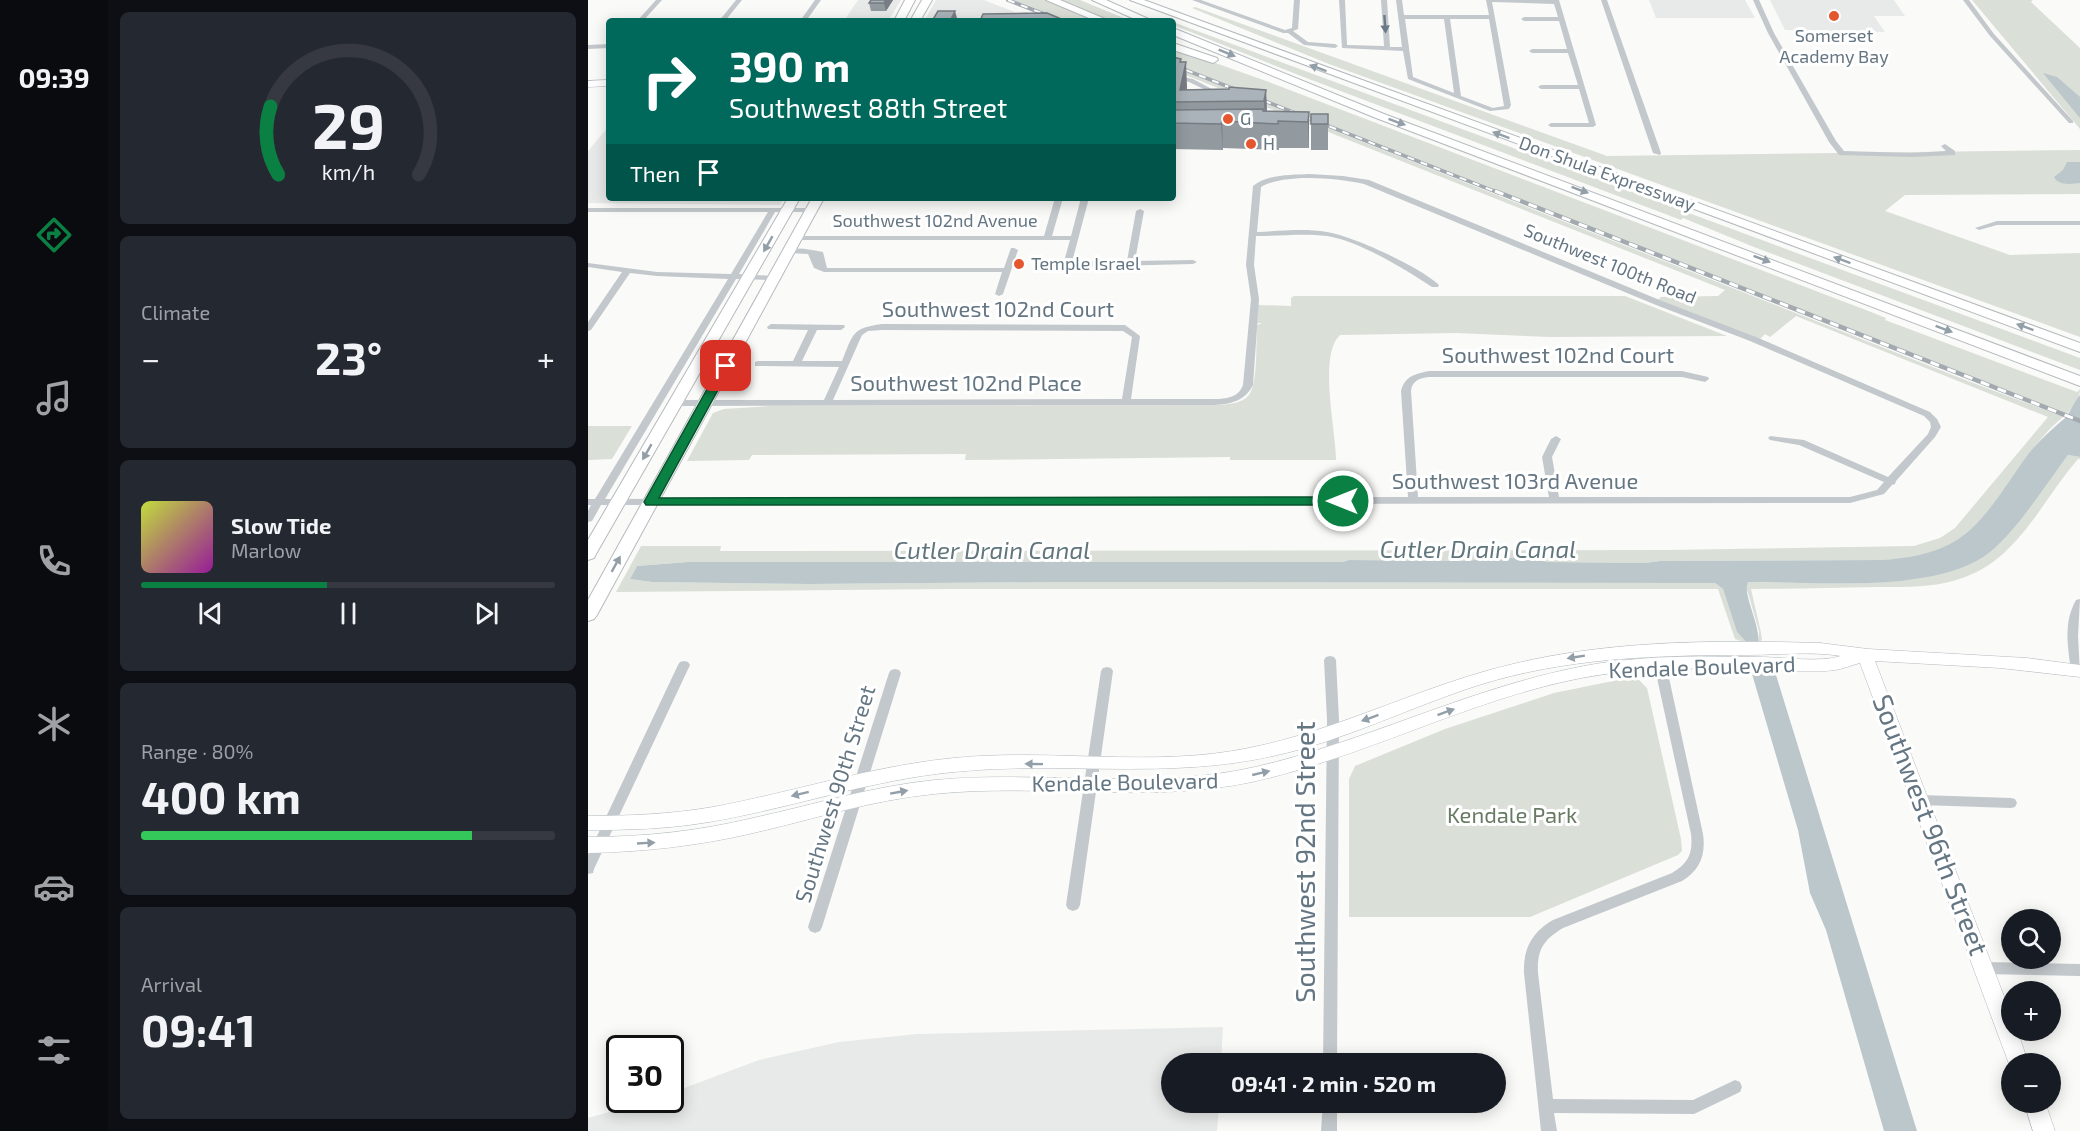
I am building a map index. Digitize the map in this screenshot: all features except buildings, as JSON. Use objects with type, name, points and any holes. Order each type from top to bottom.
[{"type":"highway","points":[[1051,0],[1097,18]]},
{"type":"highway","points":[[1097,0],[1141,18]]},
{"type":"highway","name":"Don Shula Expressway","points":[[1135,0],[2080,348]]},
{"type":"highway","points":[[1161,0],[1247,36],[1263,48]]},
{"type":"highway","name":"Don Shula Expressway","points":[[1176,32],[1343,101],[2080,381]]},
{"type":"highway","points":[[1176,47],[1309,93],[1343,101]]},
{"type":"main road","points":[[917,18],[927,0]]},
{"type":"main road","points":[[901,18],[909,2],[914,9],[922,10]]},
{"type":"main road","points":[[588,554],[792,201]]},
{"type":"main road","points":[[588,615],[816,201]]},
{"type":"street","points":[[643,18],[659,0]]},
{"type":"street","points":[[724,18],[739,0]]},
{"type":"street","points":[[805,18],[818,0]]},
{"type":"street","points":[[1195,0],[1282,32],[1290,32],[1306,44],[1335,46]]},
{"type":"street","points":[[1290,32],[1295,28],[1297,0]]},
{"type":"street","points":[[1342,0],[1344,45],[1347,48],[1402,49]]},
{"type":"street","points":[[1384,0],[1387,49]]},
{"type":"street","points":[[1399,0],[1402,49],[1412,80],[1492,110],[1503,110],[1508,105],[1490,0],[1556,1],[1593,125],[1551,125]]},
{"type":"street","points":[[1604,0],[1657,153]]},
{"type":"street","points":[[1756,0],[1771,33],[1833,142],[1842,153],[1912,155],[1952,153],[1945,146]]},
{"type":"street","points":[[1966,0],[1992,35],[2071,122]]},
{"type":"street","points":[[1401,17],[1492,17]]},
{"type":"street","points":[[1447,17],[1458,98]]},
{"type":"street","points":[[1524,19],[1561,19]]},
{"type":"street","points":[[588,47],[606,46]]},
{"type":"street","points":[[1532,51],[1571,51]]},
{"type":"street","points":[[1176,78],[1191,80],[1226,97]]},
{"type":"street","points":[[588,84],[606,83]]},
{"type":"street","points":[[1541,87],[1582,87]]},
{"type":"street","name":"Southwest 100th Road","points":[[1253,234],[1256,188],[1263,180],[1276,177],[1337,177],[1366,182],[1659,303],[1753,339],[1927,414],[1934,421]]},
{"type":"street","points":[[1047,238],[1058,201]]},
{"type":"street","points":[[1084,201],[1067,265],[1193,262]]},
{"type":"street","points":[[588,210],[811,210]]},
{"type":"street","points":[[588,519],[593,502],[772,210]]},
{"type":"street","points":[[1130,264],[1140,211]]},
{"type":"street","points":[[1979,228],[1997,224],[2080,224]]},
{"type":"street","points":[[1253,234],[1336,236],[1421,275],[1435,285]]},
{"type":"street","name":"Southwest 102nd Place","points":[[676,403],[1223,402],[1240,397],[1248,385],[1255,299],[1250,265],[1253,234]]},
{"type":"street","name":"Southwest 102nd Avenue","points":[[796,238],[1074,238]]},
{"type":"street","points":[[999,294],[1014,250]]},
{"type":"street","points":[[789,251],[820,254],[824,270],[1007,270]]},
{"type":"street","points":[[588,265],[627,271],[774,278]]},
{"type":"street","points":[[588,328],[627,271]]},
{"type":"street","points":[[771,327],[841,327]]},
{"type":"street","points":[[796,364],[814,327]]},
{"type":"street","name":"Southwest 102nd Court","points":[[844,364],[858,334],[866,329],[882,327],[1120,327],[1131,330],[1136,336],[1126,402]]},
{"type":"street","points":[[758,364],[844,364],[828,402]]},
{"type":"street","name":"Southwest 102nd Court","points":[[1413,501],[1406,391],[1411,380],[1429,374],[1682,374],[1705,379]]},
{"type":"street","name":"Southwest 103rd Avenue","points":[[593,502],[1853,500],[1880,492],[1892,482],[1932,435],[1936,427],[1934,421]]},
{"type":"street","points":[[1773,438],[1801,442],[1892,482]]},
{"type":"street","points":[[1555,501],[1548,457],[1557,440]]},
{"type":"street","points":[[2079,671],[2072,631],[2076,610],[2080,603]]},
{"type":"street","name":"Kendale Boulevard","points":[[588,823],[681,819],[750,807],[861,779],[921,768],[984,763],[1094,765],[1187,763],[1244,756],[1296,744],[1468,682],[1574,657],[1658,656],[1835,664],[1865,655],[1984,659],[2034,663],[2079,671]]},
{"type":"street","name":"Southwest 96th Street","points":[[1865,655],[2015,1053]]},
{"type":"street","points":[[1549,1131],[1530,966],[1537,940],[1545,931],[1558,924],[1677,877],[1689,870],[1697,857],[1697,834],[1658,656]]},
{"type":"street","name":"Kendale Boulevard","points":[[593,845],[658,842],[702,836],[754,826],[854,801],[947,786],[1175,784],[1220,780],[1267,771],[1333,752],[1538,682],[1658,656]]},
{"type":"street","name":"Southwest 92nd Street","points":[[1330,660],[1333,731],[1330,1053]]},
{"type":"street","points":[[588,868],[593,845],[609,823],[684,665]]},
{"type":"street","points":[[1073,904],[1107,671]]},
{"type":"street","name":"Southwest 90th Street","points":[[815,927],[894,673]]},
{"type":"street","points":[[1921,800],[2011,803]]},
{"type":"street","points":[[1984,968],[2080,969]]},
{"type":"street","points":[[1547,1106],[1694,1107],[1735,1087]]},
{"type":"street","points":[[1329,1131],[1330,1113]]},
{"type":"street","points":[[2038,1113],[2044,1131]]},
{"type":"shaded area","points":[[858,0],[901,0],[890,18],[846,18]]},
{"type":"shaded area","points":[[936,0],[984,0],[1017,13],[1027,12],[1040,18],[926,18]]},
{"type":"shaded area","name":"Somerset Academy Bay","points":[[1649,0],[1745,0],[1755,18],[1656,18]]},
{"type":"shaded area","name":"Somerset Academy Bay","points":[[1770,0],[1894,0],[1905,16],[1874,16],[1885,32],[1785,30]]},
{"type":"shaded area","points":[[2043,73],[2057,77],[2080,97],[2080,118]]},
{"type":"shaded area","points":[[606,130],[606,201],[782,201],[780,205],[588,203],[588,151]]},
{"type":"shaded area","points":[[2067,162],[2080,162],[2080,183],[2062,183],[2054,177],[2063,170]]},
{"type":"shaded area","points":[[2080,395],[2080,457],[2068,455],[2021,519],[1990,552],[1967,565],[1940,574],[1908,580],[1840,584],[1748,582],[1747,594],[1757,628],[1758,643],[1747,643],[1737,632],[1723,589],[1715,583],[809,584],[652,582],[630,579],[637,566],[688,562],[1343,562],[1349,560],[1460,561],[1524,557],[1548,562],[1645,563],[1660,561],[1881,560],[1909,557],[1951,543],[1981,519],[2024,460],[2067,416]]},
{"type":"shaded area","points":[[1758,670],[1767,670],[1776,675],[1917,1131],[1884,1131],[1826,930],[1810,893],[1798,830],[1752,674]]},
{"type":"shaded area","points":[[1223,1027],[1222,1053],[1161,1053],[1161,1113],[1218,1113],[1217,1131],[588,1131],[588,1118],[606,1113],[684,1113],[684,1088],[759,1060],[839,1042],[917,1034]]},
{"type":"green space","points":[[1014,0],[1045,0],[1092,18],[1059,18]]},
{"type":"green space","points":[[1057,0],[1080,0],[1124,18],[1102,18]]},
{"type":"green space","points":[[1972,0],[2033,0],[2031,2],[2080,48],[2080,129]]},
{"type":"green space","points":[[1195,7],[1607,156],[2080,150],[2080,194],[1905,195],[1885,211],[2010,255],[2080,253],[2080,337],[1329,64],[1192,8]]},
{"type":"green space","points":[[1176,23],[2080,358],[2080,370],[1683,218],[1681,220],[1176,26]]},
{"type":"green space","points":[[1176,49],[1269,82],[1871,312],[1886,318],[1885,320],[2077,392],[2080,389],[2077,401],[2037,444],[1993,506],[1969,532],[1948,547],[1911,558],[1645,563],[1548,562],[1524,557],[1460,561],[1349,560],[1343,562],[688,562],[637,566],[630,579],[652,582],[809,584],[1715,583],[1723,589],[1737,632],[1747,643],[1735,639],[1718,589],[947,589],[616,592],[641,546],[721,546],[720,551],[1666,550],[1914,546],[1940,538],[1955,528],[2048,417],[1796,316],[1770,337],[1765,334],[1760,339],[1658,300],[1661,297],[1718,296],[1725,290],[1176,71],[1176,68],[1968,381],[2056,414],[2060,411],[1176,64]]},
{"type":"green space","points":[[1294,296],[1625,296],[1727,336],[1550,337],[1456,333],[1340,335],[1330,359],[1329,376],[1336,460],[1230,460],[1230,457],[965,460],[966,454],[752,455],[749,460],[687,461],[713,413],[724,409],[771,406],[1218,405],[1235,403],[1249,395],[1254,382],[1257,325],[1262,323],[1257,323],[1258,305],[1291,306],[1291,298]]},
{"type":"green space","points":[[588,426],[632,426],[612,459],[588,460]]},
{"type":"green space","points":[[2068,455],[2080,457],[2080,459],[2068,471],[2020,536],[1988,566],[1959,579],[1924,586],[1751,589],[1762,640],[1758,643],[1759,631],[1746,586],[1748,582],[1882,582],[1917,578],[1949,570],[1978,558],[2002,540]]},
{"type":"green space","name":"Kendale Park","points":[[1623,679],[1638,679],[1647,688],[1681,839],[1682,851],[1678,855],[1530,917],[1349,917],[1349,779],[1355,766],[1445,729],[1554,693]]},
{"type":"railway","points":[[1008,0],[1054,18]]},
{"type":"railway","points":[[1176,66],[1499,193]]},
{"type":"railway","points":[[1495,191],[2080,421]]},
{"type":"place","name":"Somerset Academy Bay","points":[[1834,16]]},
{"type":"place","name":"G","points":[[1228,119]]},
{"type":"place","name":"H","points":[[1251,144]]},
{"type":"place","name":"Temple Israel","points":[[1019,264]]},
{"type":"route","points":[[726,366],[651,502],[1343,501]]},
{"type":"water label","name":"Cutler Drain Canal","points":[[1478,550]]},
{"type":"water label","name":"Cutler Drain Canal","points":[[992,551]]}]
